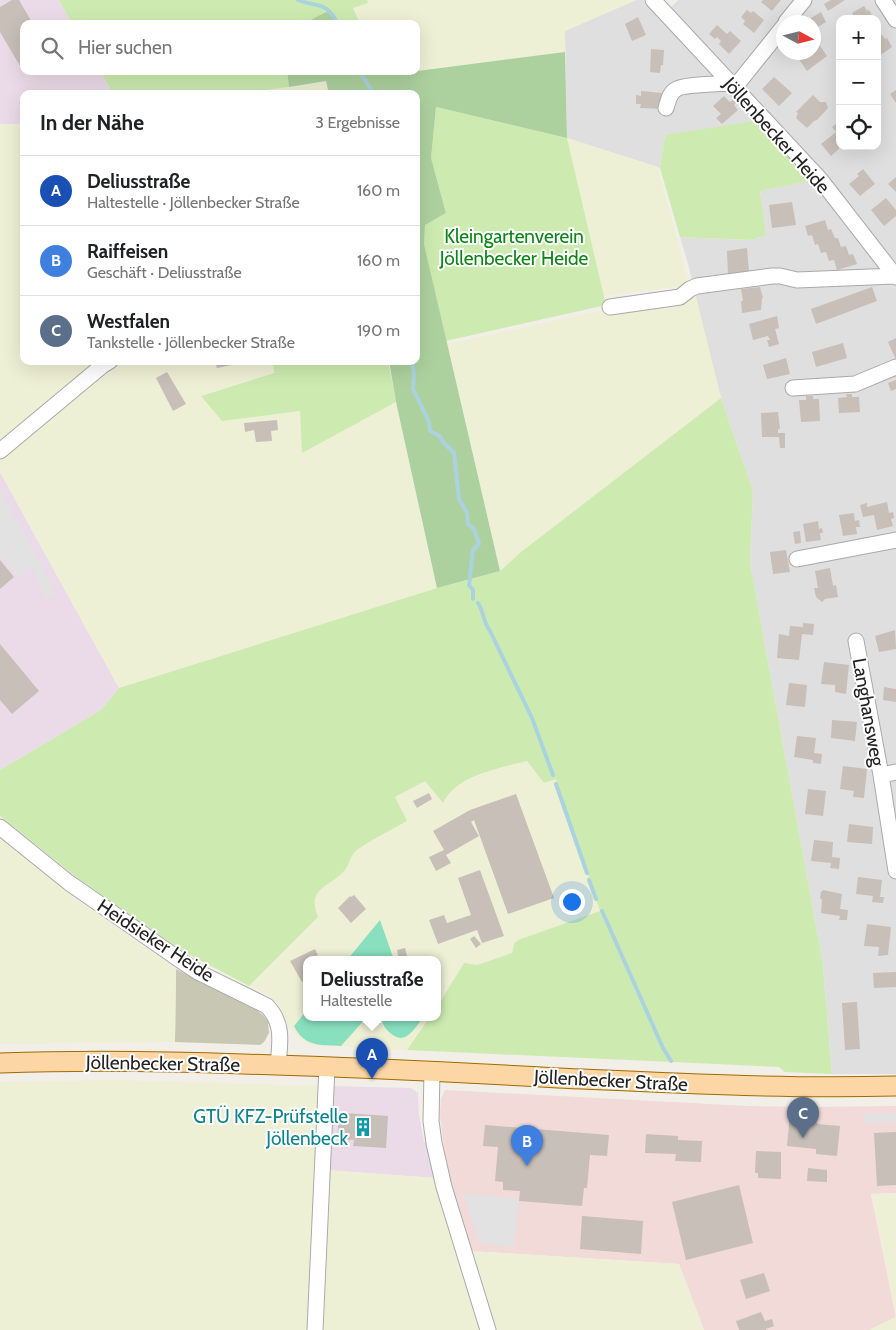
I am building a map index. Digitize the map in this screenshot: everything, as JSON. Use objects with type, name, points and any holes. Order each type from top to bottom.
[{"type":"main road","name":"Jöllenbecker Straße","points":[[0,1064],[113,1061],[278,1065],[752,1086],[896,1086]]},
{"type":"street","name":"Jöllenbecker Heide","points":[[652,0],[820,179],[896,276]]},
{"type":"street","points":[[792,15],[804,0]]},
{"type":"street","points":[[883,0],[896,20]]},
{"type":"street","points":[[666,108],[669,97],[675,89],[733,85],[776,35]]},
{"type":"street","name":"Jöllenbecker Heide","points":[[610,307],[680,297],[697,286],[772,276],[797,280],[896,276]]},
{"type":"street","points":[[0,451],[105,365]]},
{"type":"street","points":[[793,388],[855,384],[896,367]]},
{"type":"street","points":[[797,559],[896,540]]},
{"type":"street","name":"Langhansweg","points":[[856,641],[896,871]]},
{"type":"street","points":[[880,775],[896,772]]},
{"type":"street","name":"Heidsieker Heide","points":[[0,827],[68,882],[180,960],[198,972],[267,1006],[274,1014],[278,1024],[280,1035],[278,1065]]},
{"type":"street","points":[[314,1330],[327,1067]]},
{"type":"street","points":[[432,1071],[431,1121],[434,1143],[444,1186],[488,1330]]},
{"type":"shaded area","points":[[0,0],[59,0],[70,20],[20,20],[20,75],[102,75],[111,90],[20,90],[20,124],[0,124]]},
{"type":"shaded area","points":[[367,0],[636,0],[565,31],[565,52],[420,70],[420,20],[358,20],[353,8],[367,3]]},
{"type":"shaded area","points":[[636,0],[643,0],[660,19],[678,0],[896,0],[896,1074],[832,1074],[823,965],[750,563],[753,491],[721,398],[680,237],[751,240],[766,235],[760,191],[809,181],[665,135],[660,168],[567,138],[565,31]]},
{"type":"shaded area","points":[[326,81],[328,90],[265,90]]},
{"type":"shaded area","points":[[0,124],[20,124],[20,365],[96,365],[0,442]]},
{"type":"shaded area","points":[[567,138],[658,167],[689,285],[604,296]]},
{"type":"shaded area","points":[[696,297],[721,398],[521,552],[500,571],[447,344],[607,309],[622,313]]},
{"type":"shaded area","points":[[116,365],[273,365],[274,373],[202,395],[222,421],[300,411],[302,452],[396,402],[437,588],[119,688],[0,472],[0,459],[101,374]]},
{"type":"shaded area","points":[[0,472],[119,688],[101,710],[0,770]]},
{"type":"shaded area","points":[[0,490],[56,592],[46,597],[31,566],[18,577],[0,555]]},
{"type":"shaded area","points":[[527,761],[544,783],[556,778],[600,911],[518,940],[514,944],[512,953],[477,965],[441,1001],[441,956],[303,956],[303,1021],[427,1021],[407,1050],[308,1045],[289,1028],[277,1002],[249,986],[318,917],[314,900],[319,890],[345,870],[354,852],[406,821],[394,797],[426,781],[448,793],[461,783],[492,770]]},
{"type":"shaded area","points":[[0,838],[73,897],[176,969],[175,1042],[0,1044]]},
{"type":"shaded area","points":[[176,969],[256,1009],[268,1022],[269,1033],[264,1042],[260,1045],[175,1042]]},
{"type":"shaded area","points":[[115,1080],[321,1086],[311,1330],[0,1330],[0,1082]]},
{"type":"shaded area","points":[[330,1086],[411,1088],[418,1093],[419,1115],[424,1142],[427,1145],[435,1178],[326,1170]]},
{"type":"shaded area","points":[[445,1090],[747,1106],[896,1106],[896,1193],[871,1194],[896,1317],[869,1330],[704,1330],[679,1264],[470,1251],[448,1179],[440,1116],[441,1099]]},
{"type":"shaded area","points":[[896,1113],[896,1122],[865,1123],[864,1114]]},
{"type":"shaded area","points":[[326,1170],[435,1178],[482,1330],[320,1330]]},
{"type":"shaded area","points":[[896,1193],[896,1317],[871,1194]]},
{"type":"shaded area","points":[[464,1194],[519,1199],[514,1247],[479,1243]]},
{"type":"shaded area","points":[[470,1251],[679,1264],[704,1330],[494,1330]]},
{"type":"shaded area","points":[[896,1317],[896,1330],[869,1330]]},
{"type":"green space","points":[[59,0],[367,0],[368,3],[353,8],[358,20],[334,20],[330,11],[311,20],[70,20]]},
{"type":"green space","points":[[330,10],[334,20],[311,20]]},
{"type":"green space","points":[[565,52],[567,138],[436,107],[431,158],[446,213],[425,225],[424,244],[500,571],[437,588],[396,402],[390,365],[420,365],[420,90],[328,90],[326,81],[289,87],[288,75],[420,75],[420,71]]},
{"type":"green space","points":[[102,75],[288,75],[289,87],[265,90],[111,90]]},
{"type":"green space","name":"Kleingartenverein Jöllenbecker Heide","points":[[436,107],[567,138],[606,305],[446,341],[424,244],[425,225],[446,213],[431,158]]},
{"type":"green space","points":[[754,121],[810,181],[760,191],[766,235],[751,240],[680,237],[660,168],[665,135]]},
{"type":"green space","points":[[273,365],[389,365],[396,402],[302,453],[300,411],[222,421],[201,396],[274,373]]},
{"type":"green space","points":[[721,398],[753,491],[750,563],[823,965],[832,1074],[785,1072],[779,1067],[407,1050],[427,1021],[441,1021],[441,1000],[464,963],[477,965],[512,953],[514,944],[518,940],[600,911],[556,779],[544,783],[527,761],[492,770],[468,779],[449,793],[443,803],[425,781],[395,797],[407,821],[370,841],[354,853],[345,870],[317,894],[315,907],[318,917],[249,986],[184,952],[76,877],[0,816],[0,770],[101,710],[119,688],[437,588],[500,571],[521,552]]},
{"type":"green space","points":[[380,920],[393,956],[350,956]]},
{"type":"green space","points":[[303,1015],[303,1021],[363,1021],[341,1046],[314,1044],[303,1038],[294,1026]]},
{"type":"green space","points":[[382,1021],[421,1021],[412,1032],[400,1038],[395,1036],[383,1024]]},
{"type":"building","points":[[12,0],[19,0],[31,20],[20,20],[20,66],[0,32],[0,7]]},
{"type":"building","points":[[763,0],[781,0],[772,11],[761,2]]},
{"type":"building","points":[[831,0],[845,0],[828,11],[824,4]]},
{"type":"building","points":[[864,6],[872,15],[853,15],[852,13]]},
{"type":"building","points":[[747,10],[751,13],[753,11],[764,20],[754,33],[743,24],[745,21],[741,17]]},
{"type":"building","points":[[821,12],[826,22],[821,25],[821,15],[816,15]]},
{"type":"building","points":[[638,17],[646,35],[632,41],[625,24]]},
{"type":"building","points":[[717,25],[727,34],[730,31],[741,41],[729,54],[719,44],[721,41],[717,37],[715,39],[709,34]]},
{"type":"building","points":[[881,36],[885,39],[887,38],[892,47],[881,55]]},
{"type":"building","points":[[821,47],[827,56],[807,71],[799,60],[821,60]]},
{"type":"building","points":[[651,49],[664,50],[663,65],[661,65],[660,73],[650,72]]},
{"type":"building","points":[[774,77],[792,93],[779,106],[762,89]]},
{"type":"building","points":[[896,90],[896,103],[890,94]]},
{"type":"building","points":[[641,91],[662,93],[661,109],[640,108],[641,104],[636,104],[636,95],[641,96]]},
{"type":"building","points":[[813,95],[820,102],[826,102],[828,108],[807,128],[796,118],[798,113],[796,112]]},
{"type":"building","points":[[724,96],[730,102],[733,100],[736,103],[734,105],[738,110],[722,124],[716,118],[721,114],[713,106]]},
{"type":"building","points":[[836,124],[836,132],[832,127]]},
{"type":"building","points":[[836,132],[836,150],[838,150],[831,156],[821,144]]},
{"type":"building","points":[[863,169],[875,184],[860,196],[849,184],[859,176],[857,174]]},
{"type":"building","points":[[896,177],[896,192],[888,184]]},
{"type":"building","points":[[886,198],[896,210],[896,216],[884,226],[871,210]]},
{"type":"building","points":[[792,202],[796,225],[772,228],[769,205]]},
{"type":"building","points":[[825,220],[828,230],[831,229],[835,238],[838,238],[841,247],[846,246],[849,255],[853,254],[857,264],[837,270],[834,260],[829,261],[826,252],[821,253],[818,244],[815,245],[812,235],[808,236],[805,226]]},
{"type":"building","points":[[747,248],[749,271],[728,274],[727,251]]},
{"type":"building","points":[[760,287],[763,298],[761,310],[742,313],[741,289]]},
{"type":"building","points":[[872,287],[877,301],[816,324],[811,309]]},
{"type":"building","points":[[777,316],[779,328],[775,329],[779,344],[769,347],[767,340],[770,340],[768,336],[753,340],[749,324]]},
{"type":"building","points":[[896,338],[896,360],[888,342]]},
{"type":"building","points":[[843,343],[847,358],[816,367],[812,352]]},
{"type":"building","points":[[786,358],[790,374],[767,379],[763,365]]},
{"type":"building","points":[[216,365],[232,365],[217,368]]},
{"type":"building","points":[[167,372],[186,404],[173,411],[156,378]]},
{"type":"building","points":[[896,380],[896,389],[891,391],[888,383]]},
{"type":"building","points":[[846,394],[852,394],[852,397],[859,397],[860,412],[839,413],[838,398],[847,397]]},
{"type":"building","points":[[806,396],[813,396],[813,399],[819,399],[820,421],[801,422],[799,400],[806,400]]},
{"type":"building","points":[[778,412],[780,429],[778,429],[778,433],[785,433],[785,448],[780,448],[779,437],[762,437],[761,413]]},
{"type":"building","points":[[277,420],[278,430],[271,431],[272,441],[256,442],[254,430],[245,432],[244,423]]},
{"type":"building","points":[[887,502],[889,513],[893,512],[894,518],[891,519],[893,526],[877,530],[874,515],[863,517],[860,505],[867,503],[867,507]]},
{"type":"building","points":[[854,513],[855,521],[859,520],[860,527],[856,527],[857,534],[843,536],[839,515]]},
{"type":"building","points":[[818,521],[819,529],[822,528],[823,533],[820,533],[821,540],[806,542],[803,524]]},
{"type":"building","points":[[800,531],[801,543],[795,544],[793,532]]},
{"type":"building","points":[[786,550],[790,572],[773,574],[770,552]]},
{"type":"building","points":[[0,560],[14,577],[0,589]]},
{"type":"building","points":[[830,568],[833,586],[836,585],[838,597],[825,599],[822,602],[816,597],[814,588],[818,588],[815,571]]},
{"type":"building","points":[[803,623],[814,624],[813,635],[802,634],[799,660],[777,658],[779,634],[789,636],[790,626],[803,627]]},
{"type":"building","points":[[895,630],[896,649],[879,652],[875,636]]},
{"type":"building","points":[[0,644],[39,691],[12,714],[0,700]]},
{"type":"building","points":[[824,662],[849,665],[846,694],[835,692],[835,685],[821,684]]},
{"type":"building","points":[[789,683],[807,685],[805,707],[786,705]]},
{"type":"building","points":[[884,687],[896,689],[896,702],[883,700]]},
{"type":"building","points":[[832,720],[857,722],[855,741],[831,738]]},
{"type":"building","points":[[797,736],[816,738],[814,753],[822,754],[821,764],[813,763],[813,760],[794,757]]},
{"type":"building","points":[[843,766],[867,769],[864,798],[853,797],[854,791],[840,789]]},
{"type":"building","points":[[808,789],[826,791],[823,816],[805,814]]},
{"type":"building","points":[[429,793],[432,799],[417,808],[413,801]]},
{"type":"building","points":[[516,794],[554,898],[508,914],[474,820],[471,822],[479,836],[446,855],[451,863],[436,871],[429,857],[444,850],[433,831],[470,810]]},
{"type":"building","points":[[849,824],[873,827],[872,844],[847,842]]},
{"type":"building","points":[[814,840],[833,842],[832,857],[840,858],[839,869],[830,868],[831,863],[811,861]]},
{"type":"building","points":[[480,870],[504,936],[482,943],[477,930],[438,944],[429,920],[444,915],[447,923],[471,915],[458,878]]},
{"type":"building","points":[[858,877],[882,880],[880,897],[884,897],[883,903],[872,902],[873,896],[856,894]]},
{"type":"building","points":[[823,890],[842,894],[840,909],[848,910],[847,920],[839,920],[840,916],[821,913],[822,900],[820,898]]},
{"type":"building","points":[[354,895],[366,909],[351,923],[338,908],[350,896]]},
{"type":"building","points":[[867,924],[891,927],[888,955],[878,956],[879,947],[864,946]]},
{"type":"building","points":[[474,936],[481,944],[476,948],[470,939]]},
{"type":"building","points":[[405,948],[407,956],[398,956],[397,950]]},
{"type":"building","points":[[315,949],[318,955],[303,956],[302,982],[290,961]]},
{"type":"building","points":[[896,972],[896,987],[874,988],[873,973]]},
{"type":"building","points":[[857,1002],[860,1049],[845,1050],[842,1003]]},
{"type":"building","name":"GTÜ KFZ-Prüfstelle Jöllenbeck","points":[[345,1113],[388,1116],[386,1148],[353,1146],[354,1140],[337,1139],[339,1116],[345,1116]]},
{"type":"building","points":[[790,1113],[810,1115],[818,1124],[840,1126],[837,1156],[816,1154],[816,1149],[787,1146]]},
{"type":"building","points":[[485,1125],[609,1135],[607,1156],[590,1155],[587,1188],[584,1188],[582,1206],[519,1201],[520,1191],[503,1190],[503,1182],[495,1181],[498,1147],[483,1146]]},
{"type":"building","points":[[896,1132],[896,1185],[877,1186],[874,1133]]},
{"type":"building","points":[[646,1134],[678,1136],[678,1140],[702,1141],[701,1162],[675,1161],[676,1154],[645,1153]]},
{"type":"building","points":[[756,1151],[781,1152],[781,1179],[758,1178],[758,1173],[755,1173]]},
{"type":"building","points":[[808,1168],[827,1170],[827,1182],[807,1181]]},
{"type":"building","points":[[739,1185],[753,1243],[686,1260],[672,1202]]},
{"type":"building","points":[[582,1216],[643,1221],[641,1254],[580,1249]]},
{"type":"building","points":[[764,1273],[770,1291],[746,1299],[740,1280]]},
{"type":"building","points":[[761,1312],[765,1321],[772,1319],[774,1326],[766,1330],[739,1330],[736,1321]]},
{"type":"waterway","points":[[298,0],[325,8],[336,20]]},
{"type":"waterway","points":[[362,75],[371,90]]},
{"type":"waterway","points":[[413,365],[413,389],[429,422],[430,431],[440,436],[454,453],[459,499],[467,513],[468,524],[474,529],[479,544],[473,550],[469,585],[473,590],[473,599]]},
{"type":"waterway","points":[[478,603],[486,624],[532,718],[553,775]]},
{"type":"waterway","points":[[556,784],[587,873]]},
{"type":"waterway","points":[[589,880],[596,899]]},
{"type":"waterway","points":[[602,911],[663,1048],[671,1061]]},
{"type":"place","name":"Deliusstraße","points":[[372,1079]]},
{"type":"place","name":"GTÜ KFZ-Prüfstelle Jöllenbeck","points":[[363,1127]]},
{"type":"place","name":"Westfalen","points":[[803,1138]]},
{"type":"place","name":"Raiffeisen","points":[[527,1166]]}]
